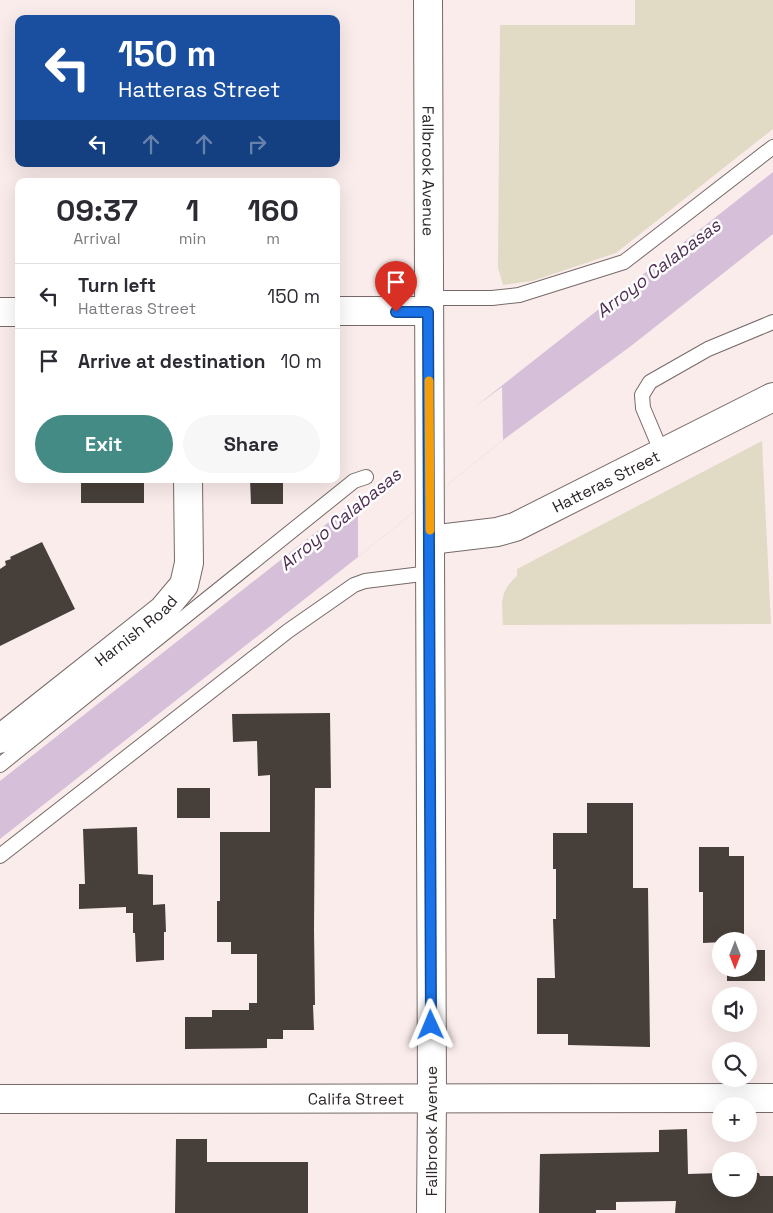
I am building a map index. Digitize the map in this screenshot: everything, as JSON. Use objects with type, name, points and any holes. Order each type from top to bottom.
[{"type":"street","name":"Fallbrook Avenue","points":[[428,0],[431,1213]]},
{"type":"street","points":[[340,312],[428,305]]},
{"type":"street","points":[[0,312],[15,312]]},
{"type":"street","name":"Hatteras Street","points":[[430,540],[497,532],[515,527],[773,397]]},
{"type":"street","name":"Harnish Road","points":[[0,739],[163,610],[184,585],[189,563],[188,483]]},
{"type":"street","name":"Califa Street","points":[[0,1100],[773,1098]]},
{"type":"lane","points":[[428,305],[519,295],[624,262],[773,147]]},
{"type":"lane","points":[[662,453],[643,408],[642,395],[650,382],[708,349],[773,322]]},
{"type":"lane","points":[[0,765],[354,481],[366,477]]},
{"type":"lane","points":[[0,856],[288,631],[354,585],[365,581],[430,573]]},
{"type":"shaded area","points":[[635,0],[773,0],[773,129],[616,253],[532,281],[503,285],[498,268],[500,25],[635,25]]},
{"type":"shaded area","points":[[762,441],[771,624],[503,625],[504,592],[517,576],[517,569]]},
{"type":"water","name":"Arroyo Calabasas","points":[[773,172],[773,234],[631,346],[503,440],[358,557],[0,839],[0,781]]},
{"type":"pier","points":[[502,387],[503,440],[358,557],[358,498],[429,440]]},
{"type":"building","points":[[81,483],[144,483],[144,503],[81,503]]},
{"type":"building","points":[[250,483],[283,483],[283,504],[251,504]]},
{"type":"building","points":[[42,542],[75,609],[0,646],[0,569],[6,565],[5,561],[11,559],[10,557]]},
{"type":"building","points":[[330,713],[331,788],[315,788],[314,1030],[283,1030],[283,1039],[267,1039],[267,1048],[185,1049],[185,1017],[212,1017],[212,1010],[249,1010],[249,1003],[257,1003],[257,954],[231,954],[231,942],[217,942],[217,901],[220,901],[220,832],[270,832],[270,775],[258,776],[257,741],[233,742],[232,714]]},
{"type":"building","points":[[177,788],[210,788],[210,818],[177,818]]},
{"type":"building","points":[[587,803],[633,803],[633,888],[648,888],[650,1047],[568,1045],[568,1034],[537,1034],[537,978],[555,978],[553,919],[556,919],[556,869],[553,869],[553,833],[587,833]]},
{"type":"building","points":[[137,827],[138,874],[153,875],[153,905],[165,904],[164,960],[136,962],[133,913],[126,913],[126,907],[79,909],[79,884],[85,884],[83,829]]},
{"type":"building","points":[[699,847],[729,847],[729,856],[744,856],[744,932],[712,932],[712,943],[703,943],[703,892],[699,892]]},
{"type":"building","points":[[758,950],[765,950],[765,981],[727,981],[727,978],[758,978]]},
{"type":"building","points":[[687,1129],[688,1174],[712,1173],[712,1197],[757,1197],[757,1173],[760,1176],[773,1176],[773,1213],[675,1213],[676,1201],[616,1202],[616,1210],[596,1210],[596,1213],[539,1213],[540,1154],[659,1152],[659,1130]]},
{"type":"building","points":[[176,1139],[207,1139],[207,1162],[308,1162],[308,1213],[175,1213]]},
{"type":"slow traffic","points":[[429,381],[430,530]]},
{"type":"route","points":[[396,312],[428,312],[431,1025]]}]
